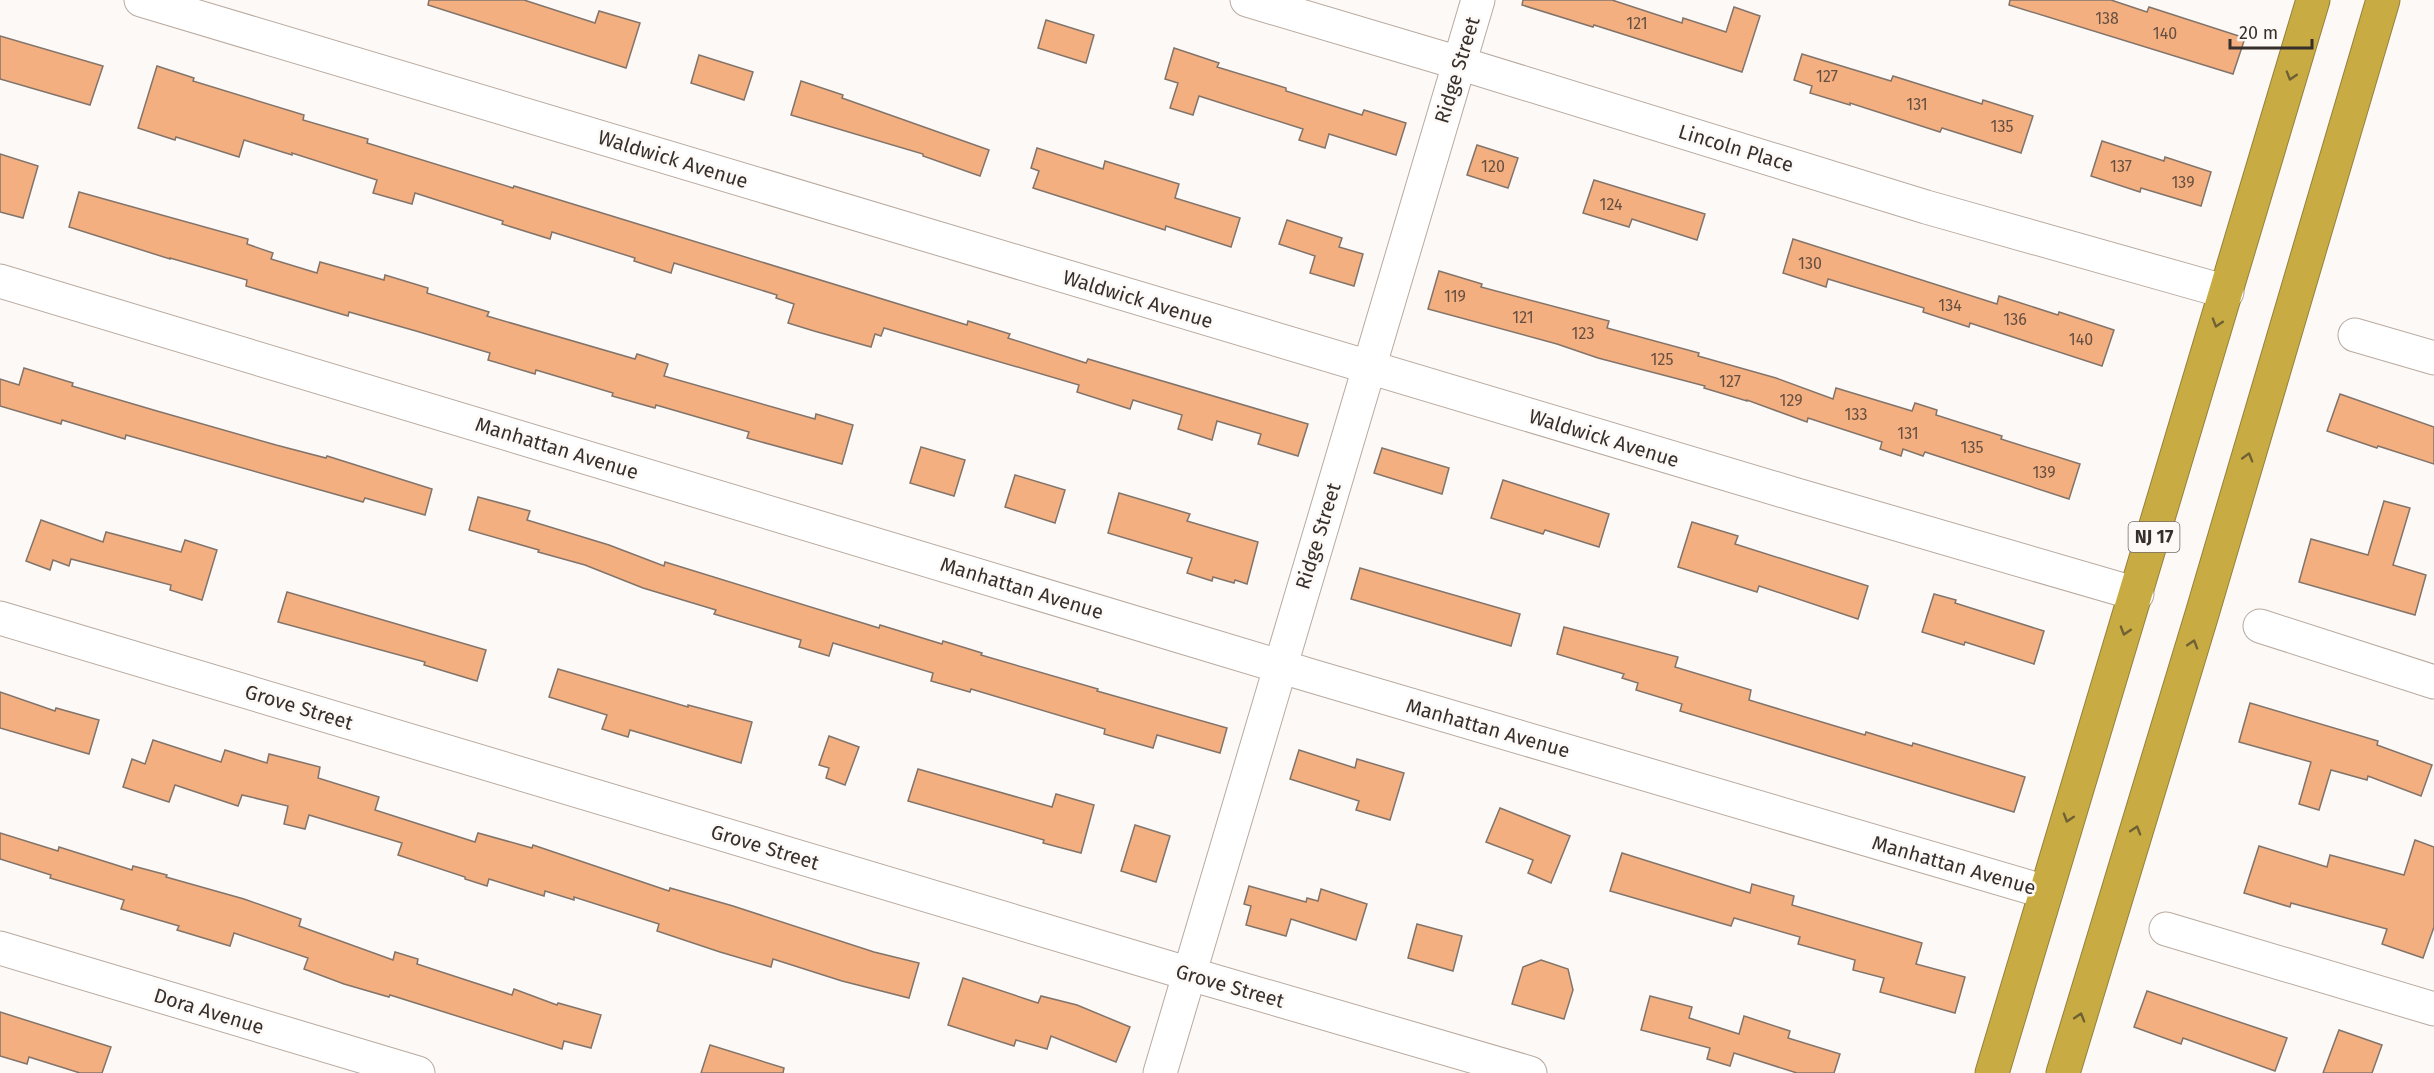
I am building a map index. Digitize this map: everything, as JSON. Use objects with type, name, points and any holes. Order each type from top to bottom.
[{"type":"highway","name":"NJ 17","points":[[1992,1073],[2313,0]]},
{"type":"highway","points":[[2063,1073],[2384,0]]},
{"type":"street","name":"Waldwick Avenue","points":[[141,0],[1368,368],[2137,594]]},
{"type":"street","name":"Lincoln Place","points":[[1247,0],[1926,207],[2227,292]]},
{"type":"street","name":"Ridge Street","points":[[1160,1073],[1478,0]]},
{"type":"street","name":"Manhattan Avenue","points":[[0,281],[2046,892]]},
{"type":"street","points":[[2355,335],[2434,358]]},
{"type":"street","name":"Grove Street","points":[[0,618],[1530,1073]]},
{"type":"street","points":[[2260,626],[2434,682]]},
{"type":"street","points":[[2166,929],[2434,1009]]},
{"type":"street","name":"Dora Avenue","points":[[0,948],[418,1073]]},
{"type":"building","points":[[429,0],[524,0],[595,23],[599,11],[640,23],[626,68],[428,5]]},
{"type":"building","points":[[1523,0],[1612,0],[1682,23],[1683,18],[1726,32],[1734,7],[1760,16],[1742,72],[1594,25],[1593,27],[1522,5]]},
{"type":"building","points":[[2010,0],[2111,0],[2147,12],[2149,7],[2245,38],[2233,74],[2009,5]]},
{"type":"building","points":[[1046,20],[1094,35],[1086,63],[1038,48]]},
{"type":"building","points":[[0,36],[103,66],[90,105],[0,79]]},
{"type":"building","points":[[1174,48],[1219,63],[1217,67],[1286,88],[1286,91],[1362,115],[1364,110],[1406,123],[1396,155],[1329,134],[1325,148],[1299,140],[1303,129],[1199,96],[1193,115],[1170,108],[1178,83],[1165,79]]},
{"type":"building","points":[[1802,54],[1891,81],[1893,76],[1982,104],[1983,100],[2033,116],[2021,153],[1942,128],[1940,132],[1850,103],[1850,105],[1810,93],[1812,86],[1794,80]]},
{"type":"building","points":[[699,55],[753,72],[744,100],[691,83]]},
{"type":"building","points":[[157,66],[194,78],[193,81],[304,115],[303,120],[368,139],[367,143],[967,325],[968,321],[1010,334],[1008,338],[1086,363],[1088,359],[1308,424],[1298,456],[1258,444],[1261,434],[1217,421],[1212,440],[1178,429],[1182,415],[1133,400],[1130,409],[1077,392],[1079,385],[884,328],[881,336],[875,334],[871,347],[814,331],[788,323],[794,304],[776,298],[777,295],[674,263],[671,273],[634,261],[635,258],[552,232],[550,239],[502,224],[503,221],[415,193],[412,204],[373,193],[377,180],[292,153],[292,155],[244,140],[239,157],[176,137],[175,140],[138,128]]},
{"type":"building","points":[[801,81],[843,95],[842,98],[989,150],[980,176],[923,156],[923,154],[791,115]]},
{"type":"building","points":[[2102,141],[2164,161],[2165,157],[2211,172],[2201,206],[2141,188],[2140,192],[2091,176]]},
{"type":"building","points":[[1477,145],[1518,158],[1508,188],[1467,175]]},
{"type":"building","points":[[1037,148],[1103,169],[1105,161],[1179,184],[1175,198],[1240,218],[1231,247],[1166,226],[1165,230],[1033,188],[1039,171],[1031,168]]},
{"type":"building","points":[[0,154],[38,166],[23,218],[0,212]]},
{"type":"building","points":[[1594,180],[1705,214],[1697,240],[1632,219],[1629,227],[1583,213]]},
{"type":"building","points":[[79,192],[248,239],[247,244],[273,253],[271,259],[317,273],[320,262],[384,280],[385,275],[428,288],[427,293],[489,312],[487,316],[635,359],[637,354],[668,364],[664,376],[815,419],[816,414],[853,425],[842,464],[747,438],[749,432],[656,405],[655,408],[612,396],[613,393],[536,370],[535,374],[488,360],[490,353],[349,312],[348,316],[246,286],[247,280],[170,259],[69,227]]},
{"type":"building","points":[[1287,220],[1342,238],[1339,247],[1363,254],[1354,286],[1310,273],[1315,256],[1279,244]]},
{"type":"building","points":[[1793,239],[1997,304],[1999,296],[2114,330],[2102,366],[1970,323],[1969,327],[1923,312],[1924,308],[1828,279],[1826,287],[1783,273]]},
{"type":"building","points":[[1439,271],[1482,284],[1481,287],[1609,321],[1607,328],[1699,353],[1698,356],[1776,378],[1833,399],[1836,388],[1912,411],[1915,403],[1937,410],[1936,415],[2080,464],[2069,499],[1925,452],[1923,456],[1903,449],[1901,456],[1880,449],[1882,442],[1808,418],[1807,422],[1747,400],[1704,388],[1705,386],[1428,309]]},
{"type":"building","points":[[24,368],[73,383],[72,386],[276,445],[326,458],[327,456],[432,489],[425,515],[365,498],[363,502],[126,435],[125,439],[62,420],[61,424],[0,406],[0,379],[19,385]]},
{"type":"building","points":[[2340,394],[2434,427],[2434,464],[2327,431]]},
{"type":"building","points":[[921,447],[965,460],[954,496],[910,483]]},
{"type":"building","points":[[1382,448],[1449,468],[1442,494],[1374,473]]},
{"type":"building","points":[[1015,475],[1065,490],[1055,523],[1005,507]]},
{"type":"building","points":[[1503,480],[1609,514],[1599,547],[1545,530],[1543,534],[1491,518]]},
{"type":"building","points":[[1119,493],[1190,514],[1187,521],[1258,542],[1247,584],[1213,577],[1212,581],[1187,573],[1192,558],[1108,533]]},
{"type":"building","points":[[478,497],[530,511],[527,520],[609,545],[664,566],[665,562],[879,628],[880,625],[942,644],[943,641],[982,653],[981,655],[1098,689],[1097,691],[1227,728],[1220,753],[1157,735],[1153,748],[1104,734],[1105,729],[971,689],[970,692],[931,681],[933,673],[833,643],[829,656],[799,647],[801,640],[714,614],[716,610],[643,588],[585,565],[469,530]]},
{"type":"building","points":[[2384,501],[2410,508],[2393,565],[2426,575],[2415,615],[2299,582],[2311,539],[2368,555]]},
{"type":"building","points":[[41,520],[103,542],[106,532],[181,552],[185,540],[217,550],[202,600],[170,590],[171,585],[71,559],[69,566],[53,560],[50,570],[26,561]]},
{"type":"building","points":[[1692,522],[1738,536],[1735,544],[1868,586],[1858,619],[1759,586],[1757,592],[1678,567]]},
{"type":"building","points":[[1360,568],[1520,614],[1511,646],[1351,599]]},
{"type":"building","points":[[287,592],[486,650],[477,681],[424,665],[425,662],[278,622]]},
{"type":"building","points":[[1934,594],[1956,600],[1955,603],[2044,631],[2034,664],[1965,642],[1964,645],[1922,632]]},
{"type":"building","points":[[1564,627],[1678,657],[1675,667],[1751,690],[1749,700],[1865,735],[1866,732],[1912,746],[1913,743],[2025,777],[2014,812],[1680,711],[1682,704],[1636,690],[1638,683],[1622,678],[1624,674],[1557,654]]},
{"type":"building","points":[[558,669],[688,707],[688,705],[752,722],[741,763],[630,730],[628,737],[602,729],[607,715],[549,697]]},
{"type":"building","points":[[0,692],[55,711],[56,708],[99,720],[89,754],[0,728]]},
{"type":"building","points":[[2250,703],[2378,741],[2377,745],[2432,765],[2421,796],[2368,776],[2367,780],[2331,770],[2319,810],[2299,804],[2311,762],[2239,742]]},
{"type":"building","points":[[829,736],[859,747],[845,785],[826,778],[829,768],[819,765]]},
{"type":"building","points":[[153,740],[221,762],[225,750],[267,763],[269,754],[320,767],[318,778],[379,797],[375,810],[475,842],[478,833],[532,848],[533,845],[669,891],[670,888],[733,906],[874,952],[919,963],[909,998],[842,981],[773,959],[771,967],[720,952],[657,931],[659,924],[574,897],[574,900],[545,891],[544,896],[489,879],[487,886],[398,855],[402,843],[309,815],[305,829],[284,824],[288,806],[242,795],[238,806],[175,785],[169,802],[123,787],[132,759],[145,764]]},
{"type":"building","points":[[1299,750],[1355,768],[1357,759],[1404,773],[1390,820],[1356,810],[1359,801],[1290,779]]},
{"type":"building","points":[[918,769],[1052,807],[1056,794],[1094,805],[1081,853],[908,801]]},
{"type":"building","points":[[1500,808],[1570,836],[1551,883],[1528,873],[1533,860],[1486,842]]},
{"type":"building","points":[[1135,825],[1170,836],[1156,882],[1121,871]]},
{"type":"building","points":[[0,833],[58,851],[59,847],[132,870],[133,866],[167,875],[166,877],[244,899],[301,919],[299,926],[393,960],[395,952],[418,959],[417,964],[512,995],[514,989],[557,1005],[558,1003],[601,1015],[591,1048],[564,1041],[562,1049],[390,995],[389,997],[344,984],[304,969],[308,958],[234,933],[230,946],[177,930],[179,926],[121,909],[124,900],[50,878],[51,875],[0,859]]},
{"type":"building","points":[[2415,840],[2434,847],[2434,927],[2423,958],[2382,944],[2387,929],[2291,903],[2290,907],[2244,893],[2259,846],[2327,867],[2330,855],[2404,875]]},
{"type":"building","points":[[1622,853],[1750,893],[1752,884],[1794,896],[1792,905],[1922,943],[1916,964],[1965,977],[1955,1013],[1880,992],[1884,978],[1853,970],[1855,960],[1798,944],[1800,937],[1734,918],[1731,926],[1610,891]]},
{"type":"building","points":[[1249,886],[1306,902],[1307,898],[1318,901],[1321,889],[1367,904],[1356,940],[1291,919],[1286,936],[1246,925],[1251,906],[1244,904]]},
{"type":"building","points":[[1417,924],[1462,936],[1453,971],[1408,958]]},
{"type":"building","points":[[1541,960],[1568,969],[1573,990],[1564,1019],[1512,1004],[1523,967]]},
{"type":"building","points":[[963,978],[1038,1003],[1041,996],[1077,1005],[1130,1027],[1116,1062],[1051,1036],[1047,1049],[1016,1040],[1014,1046],[948,1025]]},
{"type":"building","points":[[2147,991],[2287,1038],[2275,1071],[2183,1038],[2181,1044],[2134,1027]]},
{"type":"building","points":[[1650,996],[1692,1007],[1689,1018],[1739,1034],[1744,1016],[1790,1031],[1788,1038],[1840,1054],[1834,1073],[1797,1073],[1734,1053],[1730,1066],[1707,1059],[1710,1048],[1641,1030]]},
{"type":"building","points":[[0,1012],[111,1047],[102,1073],[80,1073],[29,1057],[27,1064],[0,1056]]},
{"type":"building","points":[[2339,1030],[2382,1045],[2372,1073],[2323,1073]]},
{"type":"building","points":[[710,1045],[784,1068],[783,1073],[701,1073]]}]
